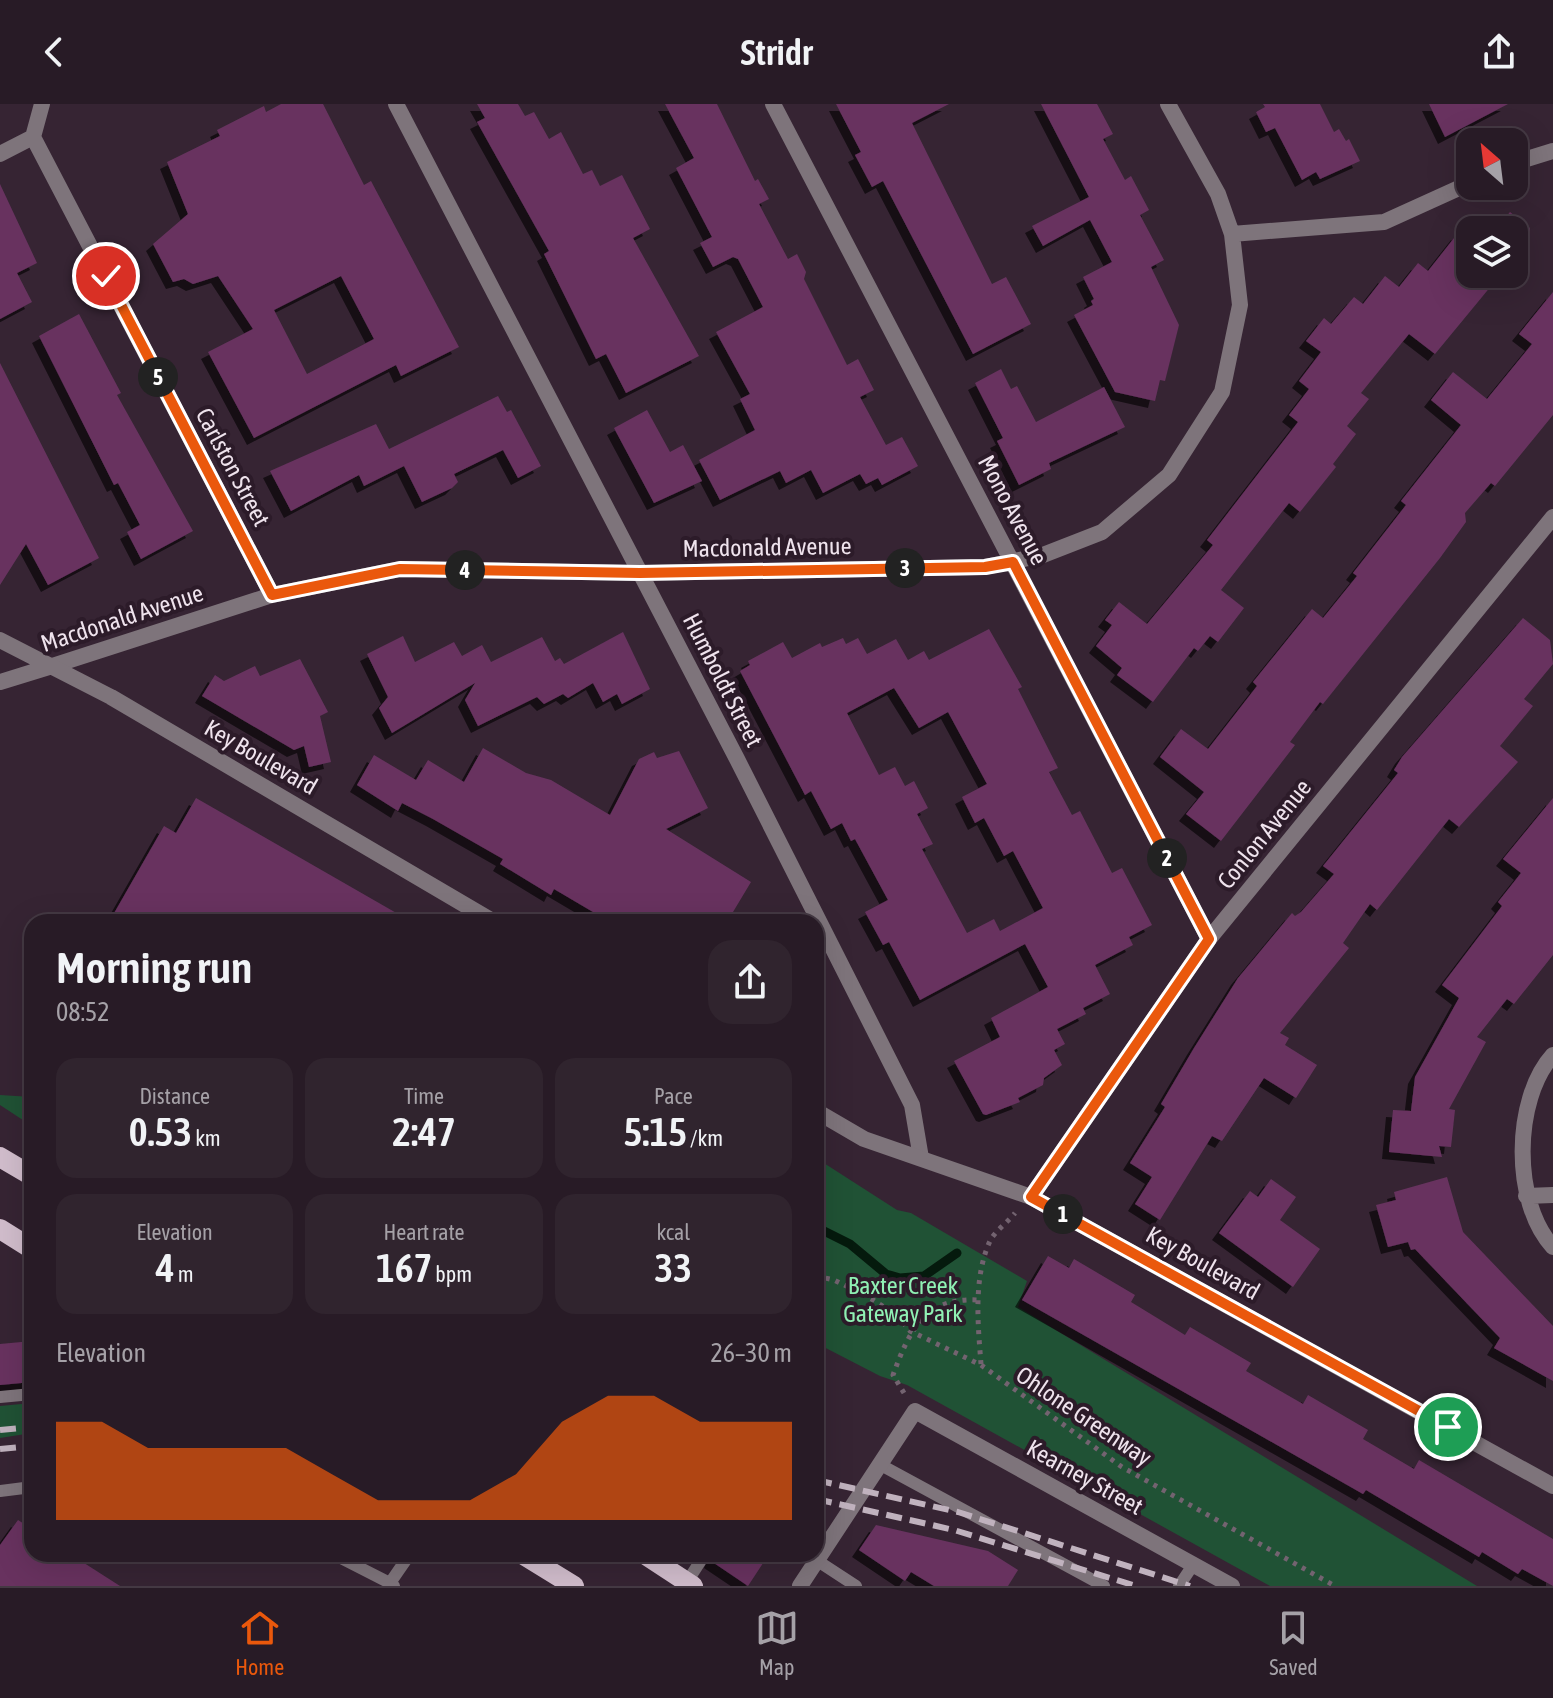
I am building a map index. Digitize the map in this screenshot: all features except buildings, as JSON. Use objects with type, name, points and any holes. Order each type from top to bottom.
[{"type":"main road","points":[[0,1157],[24,1171]]},
{"type":"main road","points":[[0,1229],[24,1244]]},
{"type":"main road","points":[[535,1562],[574,1586]]},
{"type":"main road","points":[[656,1562],[690,1584]]},
{"type":"street","points":[[0,154],[33,137],[42,104]]},
{"type":"street","name":"Humboldt Street","points":[[396,104],[814,914]]},
{"type":"street","name":"Mono Avenue","points":[[773,104],[1209,939]]},
{"type":"street","name":"Macdonald Avenue","points":[[0,682],[272,595],[400,569],[640,573],[985,567],[1013,562],[1102,532],[1169,475],[1222,392],[1240,305],[1232,234],[1218,194],[1168,104]]},
{"type":"street","name":"Carlston Street","points":[[33,137],[272,595]]},
{"type":"street","points":[[1528,159],[1553,151]]},
{"type":"street","points":[[1232,234],[1384,222],[1456,189]]},
{"type":"street","name":"Conlon Avenue","points":[[1031,1197],[1209,939],[1550,529]]},
{"type":"street","name":"Key Boulevard","points":[[0,640],[52,666],[480,914]]},
{"type":"street","name":"Humboldt Street","points":[[824,933],[912,1105],[921,1158]]},
{"type":"street","points":[[1553,1055],[1543,1066],[1521,1132],[1526,1196],[1553,1247]]},
{"type":"street","name":"Key Boulevard","points":[[824,1116],[864,1139],[1031,1197],[1553,1486]]},
{"type":"street","points":[[1526,1196],[1553,1195]]},
{"type":"street","points":[[824,1540],[915,1411]]},
{"type":"street","name":"Kearney Street","points":[[915,1411],[1232,1586]]},
{"type":"street","points":[[800,1586],[810,1562]]},
{"type":"lane","points":[[0,1397],[24,1395]]},
{"type":"lane","points":[[879,1464],[1104,1586]]},
{"type":"lane","points":[[0,1491],[24,1488]]},
{"type":"lane","points":[[348,1562],[392,1585],[405,1562]]},
{"type":"lane","points":[[690,1584],[701,1562]]},
{"type":"lane","points":[[820,1562],[856,1586]]},
{"type":"lane","points":[[1179,1586],[1193,1565]]},
{"type":"path","points":[[981,1365],[978,1300],[990,1240],[1031,1197]]},
{"type":"path","name":"Ohlone Greenway","points":[[824,1278],[867,1296],[898,1316],[910,1331],[981,1365],[1122,1467],[1335,1586]]},
{"type":"path","points":[[915,1411],[893,1375],[910,1331],[937,1306],[958,1299],[978,1300]]},
{"type":"green space","points":[[0,1095],[24,1096],[24,1121],[0,1105]]},
{"type":"green space","name":"Baxter Creek Gateway Park","points":[[824,1163],[897,1210],[911,1213],[1027,1281],[1018,1307],[1477,1586],[1270,1586],[907,1385],[880,1376],[824,1347]]},
{"type":"green space","points":[[24,1404],[24,1434],[0,1438],[0,1406]]},
{"type":"waterway","points":[[824,1231],[850,1244],[886,1274],[900,1278],[924,1276],[957,1253]]},
{"type":"railway","points":[[0,1430],[24,1428]]},
{"type":"railway","points":[[0,1449],[24,1447]]},
{"type":"railway","points":[[824,1482],[958,1512],[1190,1586]]},
{"type":"railway","points":[[824,1501],[954,1530],[1136,1586]]},
{"type":"route","points":[[106,276],[272,595],[400,569],[640,573],[985,567],[1013,562],[1209,939],[1031,1197],[1448,1427]]}]
